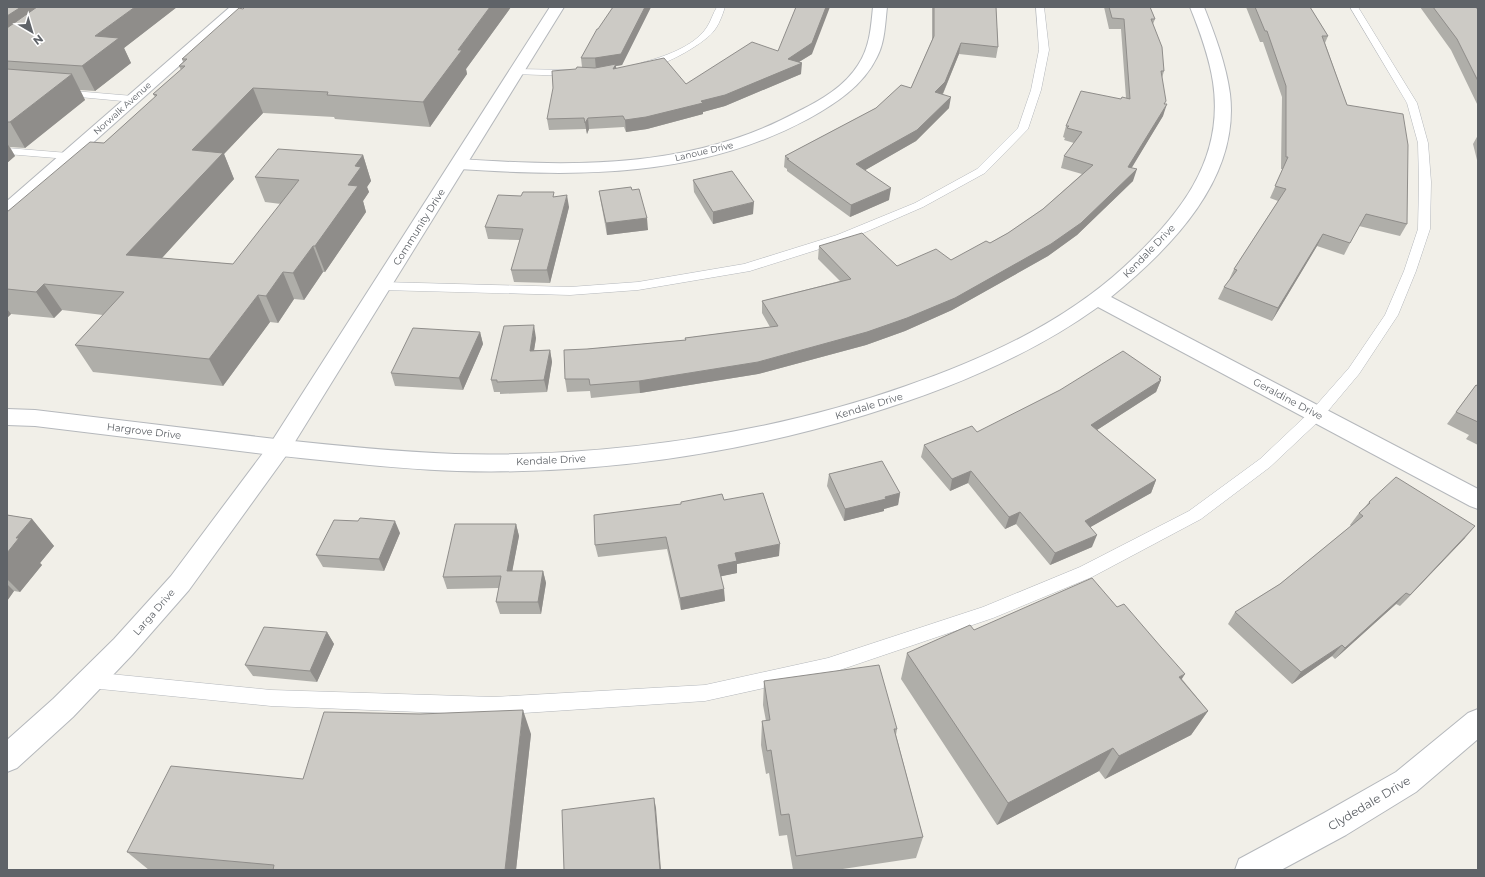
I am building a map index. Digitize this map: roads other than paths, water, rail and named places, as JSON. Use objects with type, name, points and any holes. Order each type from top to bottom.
[{"type":"street","name":"Norwalk Avenue","points":[[7,210],[238,7]]},
{"type":"street","name":"Community Drive","points":[[280,447],[557,7]]},
{"type":"street","name":"Lanoue Drive","points":[[459,164],[558,169],[628,165],[694,155],[754,138],[780,128],[828,102],[845,88],[859,73],[869,59],[876,44],[880,7]]},
{"type":"street","name":"Kendale Drive","points":[[280,447],[382,459],[514,463],[624,455],[710,444],[773,432],[835,416],[908,394],[967,371],[1020,346],[1067,320],[1099,299],[1132,271],[1163,240],[1189,208],[1206,179],[1217,152],[1222,126],[1223,100],[1219,67],[1198,7]]},
{"type":"street","name":"Geraldine Drive","points":[[1099,299],[1478,500]]},
{"type":"street","name":"Hargrove Drive","points":[[7,417],[35,418],[280,447]]},
{"type":"street","name":"Larga Drive","points":[[7,758],[63,708],[123,647],[180,582],[280,447]]},
{"type":"street","name":"Clydedale Drive","points":[[1250,870],[1335,824],[1406,782],[1478,722]]},
{"type":"lane","points":[[633,67],[654,63],[696,44],[709,31],[721,7]]},
{"type":"lane","points":[[382,286],[570,291],[638,286],[746,268],[842,238],[919,205],[981,171],[1023,129],[1036,90],[1044,50],[1040,7]]},
{"type":"lane","points":[[90,680],[271,698],[494,706],[705,693],[828,666],[987,613],[1086,572],[1195,515],[1265,463],[1317,414],[1354,371],[1391,315],[1410,271],[1424,229],[1425,182],[1423,143],[1412,103],[1354,7]]},
{"type":"lane","points":[[516,72],[582,74]]},
{"type":"lane","points":[[55,92],[133,99]]},
{"type":"lane","points":[[7,151],[68,156]]}]
